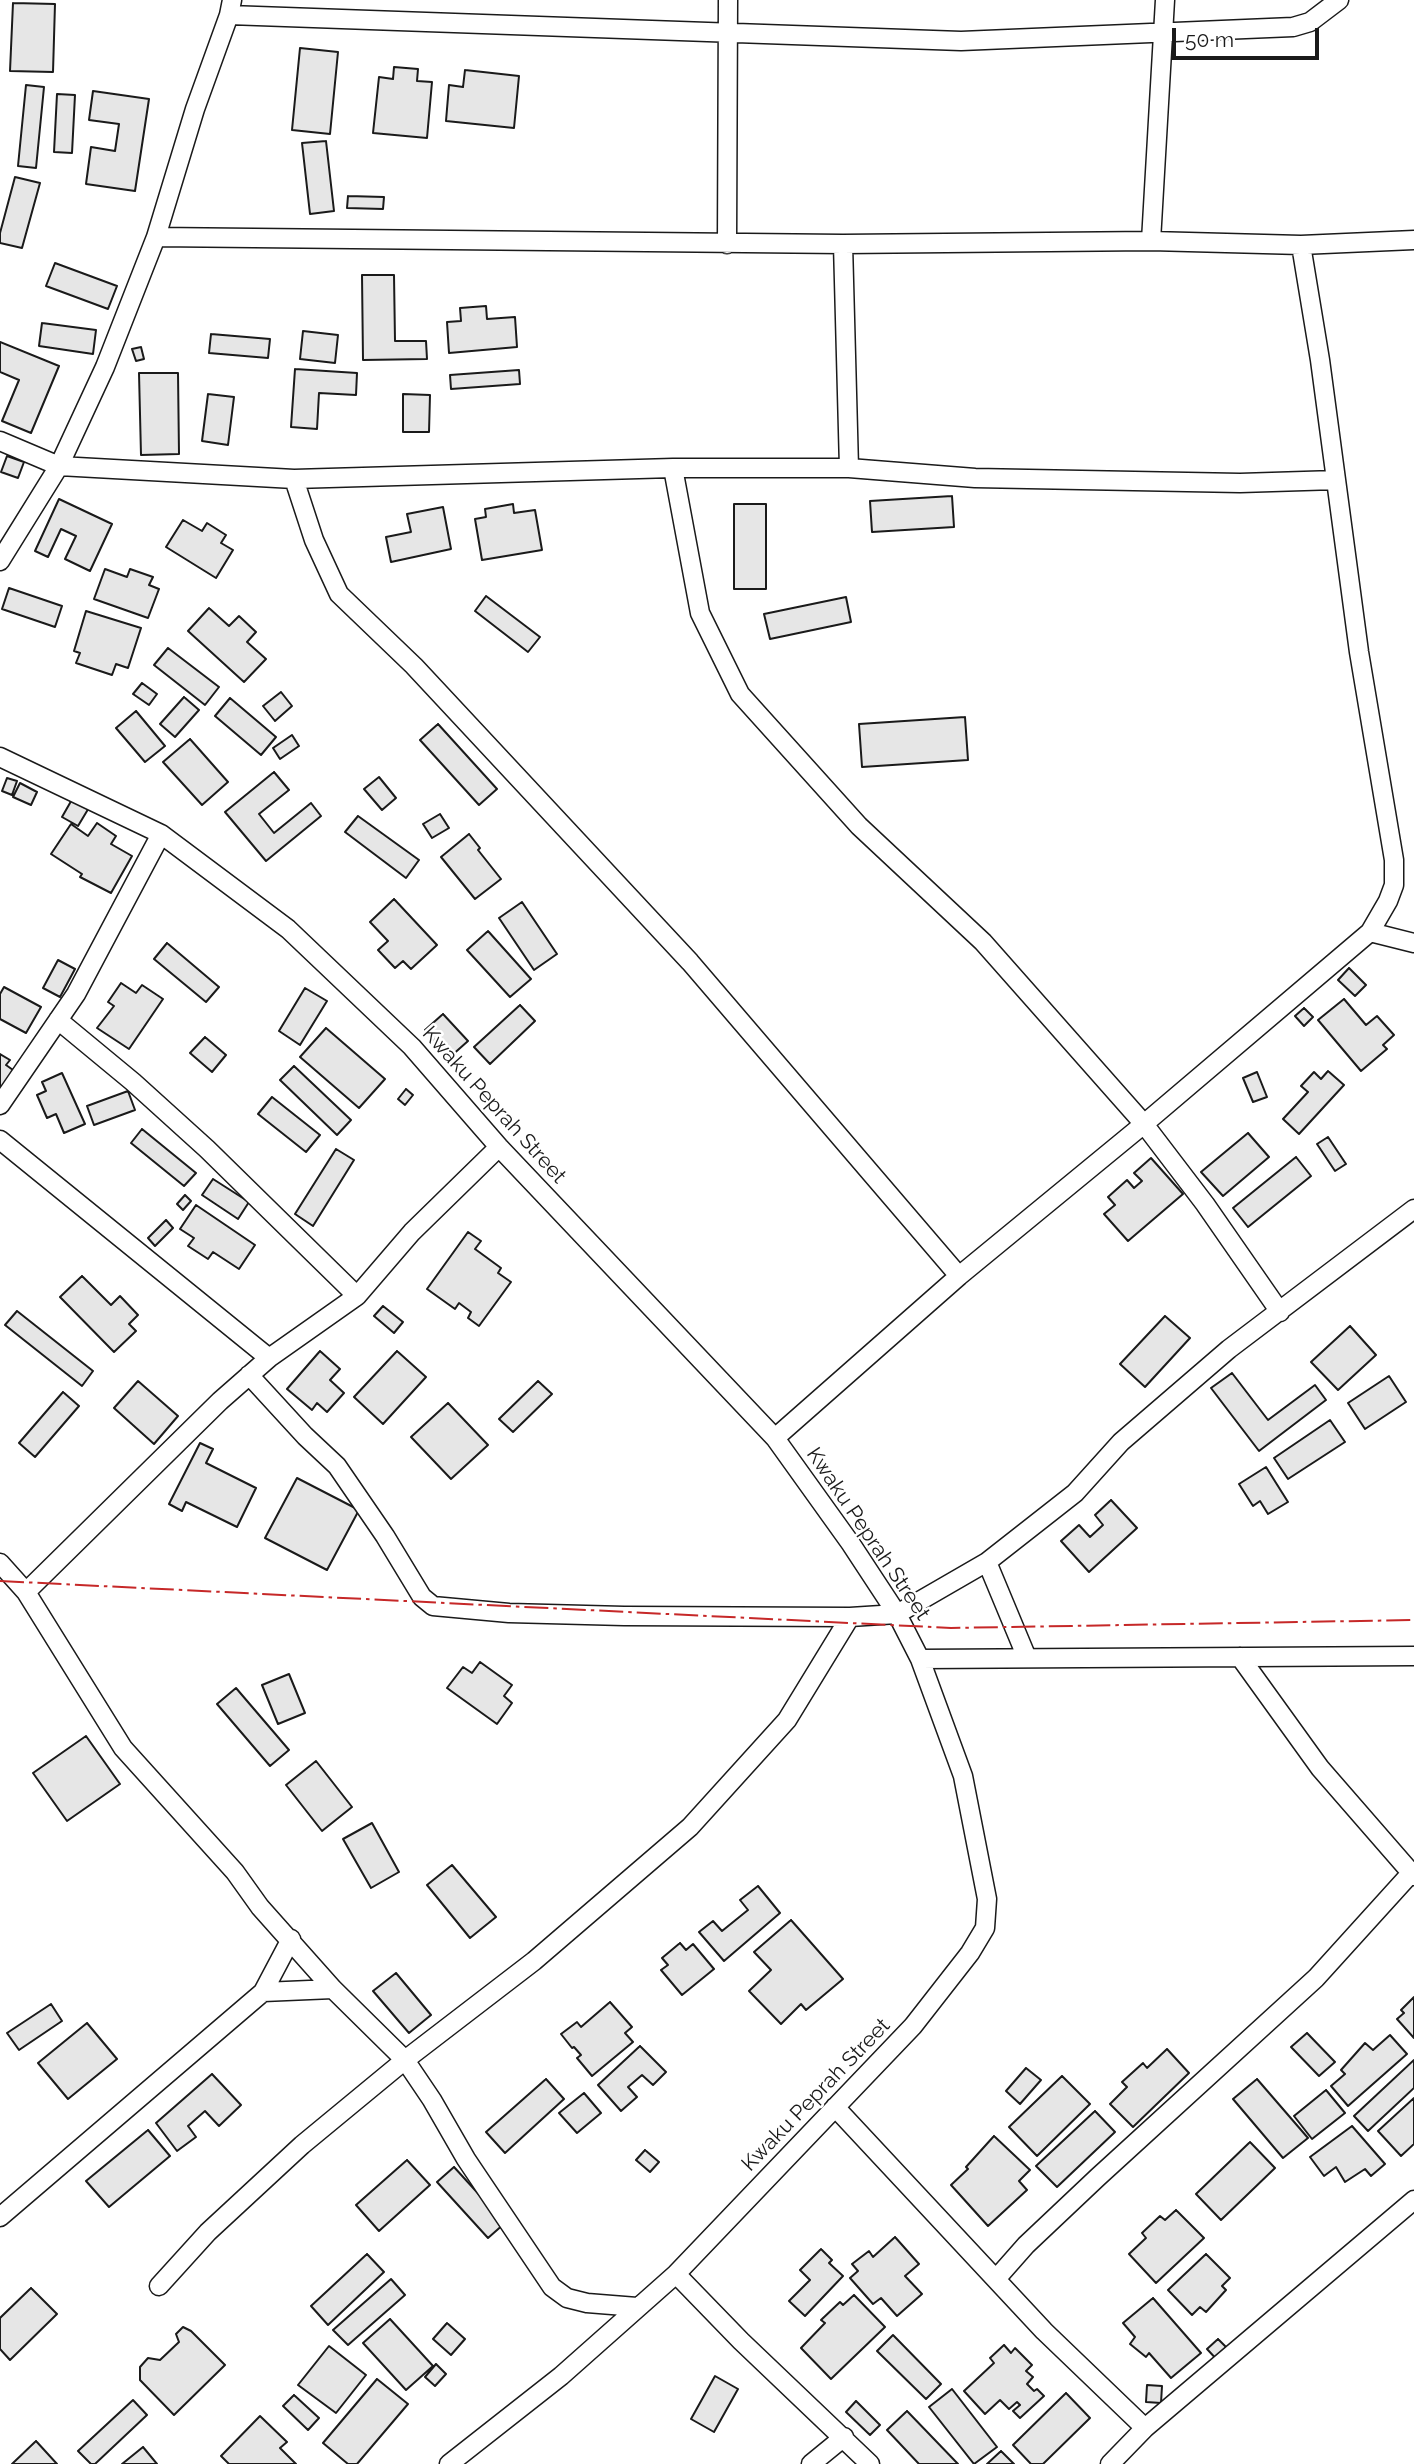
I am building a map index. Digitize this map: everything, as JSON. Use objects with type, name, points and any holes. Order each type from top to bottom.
[{"type":"street","points":[[727,244],[728,0]]},
{"type":"street","points":[[1151,241],[1165,0]]},
{"type":"street","points":[[0,561],[59,466],[105,367],[156,237],[195,109],[231,7],[961,41],[1293,27],[1310,22],[1339,0]]},
{"type":"street","points":[[156,237],[727,244],[1151,241],[1301,246],[1414,240]]},
{"type":"street","points":[[843,244],[849,468]]},
{"type":"street","points":[[775,1438],[959,1276],[1144,1124],[1370,932],[1388,901],[1394,885],[1394,860],[1361,665],[1301,246]]},
{"type":"street","points":[[0,441],[59,466],[293,479],[673,468],[849,468],[975,478],[1240,483],[1336,480]]},
{"type":"street","points":[[673,468],[700,613],[740,694],[859,827],[983,942],[1144,1124],[1205,1203],[1280,1312]]},
{"type":"street","points":[[293,479],[314,540],[339,594],[414,666],[681,953],[959,1276]]},
{"type":"street","name":"Kwaku Peprah Street","points":[[0,757],[161,834],[288,929],[412,1047],[499,1147],[775,1438],[897,1614],[920,1659],[963,1776],[987,1899],[985,1928],[970,1953],[913,2026],[676,2274],[561,2376],[449,2464]]},
{"type":"street","points":[[0,1105],[76,994],[161,834]]},
{"type":"street","points":[[1370,932],[1414,943]]},
{"type":"street","points":[[58,1020],[198,1140],[357,1296]]},
{"type":"street","points":[[1,1146],[269,1357]]},
{"type":"street","points":[[26,1592],[269,1357],[357,1296],[412,1232],[499,1147]]},
{"type":"street","points":[[249,1375],[305,1436],[337,1466],[385,1536],[422,1597],[433,1606],[522,1614],[850,1617],[897,1614],[987,1562],[1075,1493],[1121,1442],[1229,1349],[1414,1209]]},
{"type":"street","points":[[987,1562],[1027,1658]]},
{"type":"street","points":[[0,1563],[26,1592],[123,1748],[235,1871],[260,1907],[333,1989],[405,2060],[466,2159],[552,2287],[567,2298],[637,2307]]},
{"type":"street","points":[[159,2286],[208,2232],[302,2146],[405,2060],[534,1961],[690,1827],[787,1720],[850,1617]]},
{"type":"street","points":[[920,1659],[1414,1656]]},
{"type":"street","points":[[996,2279],[1026,2245],[1316,1978],[1413,1874],[1320,1768],[1240,1657]]},
{"type":"street","points":[[0,2217],[262,1992],[291,1939]]},
{"type":"street","points":[[262,1992],[333,1989]]},
{"type":"street","points":[[835,2107],[1044,2331],[1145,2428]]},
{"type":"street","points":[[1110,2464],[1145,2428],[1414,2200]]},
{"type":"street","points":[[676,2274],[741,2341],[870,2464]]},
{"type":"street","points":[[811,2464],[844,2437]]},
{"type":"building","points":[[13,3],[55,4],[53,72],[10,71]]},
{"type":"building","points":[[300,48],[338,52],[330,134],[292,130]]},
{"type":"building","points":[[394,67],[418,69],[417,81],[432,82],[427,138],[373,133],[379,77],[393,79]]},
{"type":"building","points":[[465,70],[519,76],[514,128],[446,121],[449,85],[463,87]]},
{"type":"building","points":[[26,85],[44,87],[36,168],[18,166]]},
{"type":"building","points":[[93,91],[149,99],[135,191],[86,184],[91,147],[115,151],[119,124],[89,120]]},
{"type":"building","points":[[57,94],[75,95],[72,153],[54,152]]},
{"type":"building","points":[[326,141],[334,211],[310,214],[302,143]]},
{"type":"building","points":[[15,177],[40,183],[22,248],[0,243],[0,233]]},
{"type":"building","points":[[348,196],[384,197],[383,209],[347,208]]},
{"type":"building","points":[[55,263],[117,286],[108,309],[46,286]]},
{"type":"building","points":[[362,275],[394,275],[395,341],[426,341],[427,359],[363,360]]},
{"type":"building","points":[[486,306],[487,319],[515,317],[517,347],[449,353],[447,322],[461,321],[460,308]]},
{"type":"building","points":[[42,323],[96,330],[93,354],[39,346]]},
{"type":"building","points":[[303,331],[338,335],[335,363],[300,359]]},
{"type":"building","points":[[211,334],[270,339],[268,358],[209,353]]},
{"type":"building","points":[[0,342],[59,366],[31,433],[2,421],[19,380],[0,372]]},
{"type":"building","points":[[141,347],[144,359],[136,361],[132,349]]},
{"type":"building","points":[[295,369],[357,373],[356,395],[319,393],[317,429],[291,427]]},
{"type":"building","points":[[519,370],[520,384],[451,389],[450,375]]},
{"type":"building","points":[[139,373],[178,373],[179,454],[141,455]]},
{"type":"building","points":[[208,394],[234,397],[228,445],[202,441]]},
{"type":"building","points":[[403,394],[430,395],[429,432],[403,432]]},
{"type":"building","points":[[7,456],[24,462],[18,478],[1,472]]},
{"type":"building","points":[[952,496],[954,527],[872,532],[870,501]]},
{"type":"building","points":[[59,499],[112,524],[90,571],[65,559],[76,536],[61,529],[48,557],[35,551]]},
{"type":"building","points":[[513,504],[514,513],[535,510],[542,550],[482,560],[475,519],[486,517],[485,509]]},
{"type":"building","points":[[734,504],[766,504],[766,589],[734,589]]},
{"type":"building","points":[[443,507],[451,549],[391,562],[386,537],[411,532],[407,514]]},
{"type":"building","points":[[183,520],[202,531],[207,523],[226,535],[221,543],[233,550],[216,578],[166,547]]},
{"type":"building","points":[[105,569],[127,577],[130,569],[153,577],[149,585],[159,589],[148,618],[94,599]]},
{"type":"building","points":[[9,588],[62,606],[55,627],[2,609]]},
{"type":"building","points":[[486,596],[540,637],[528,652],[475,611]]},
{"type":"building","points":[[846,597],[851,622],[770,639],[764,614]]},
{"type":"building","points":[[209,608],[229,626],[239,616],[256,632],[247,642],[266,659],[244,682],[188,631]]},
{"type":"building","points":[[86,611],[141,628],[128,668],[116,664],[112,675],[76,663],[80,653],[74,651]]},
{"type":"building","points":[[168,648],[219,687],[205,705],[154,665]]},
{"type":"building","points":[[142,683],[157,694],[149,705],[133,694]]},
{"type":"building","points":[[281,692],[292,706],[275,721],[263,706]]},
{"type":"building","points":[[184,697],[199,710],[175,737],[160,724]]},
{"type":"building","points":[[230,698],[276,737],[261,755],[215,716]]},
{"type":"building","points":[[136,711],[165,746],[145,762],[116,728]]},
{"type":"building","points":[[965,717],[968,760],[862,767],[859,724]]},
{"type":"building","points":[[438,724],[497,789],[479,805],[420,740]]},
{"type":"building","points":[[292,735],[299,746],[280,759],[273,748]]},
{"type":"building","points":[[190,739],[228,782],[202,805],[163,762]]},
{"type":"building","points":[[274,772],[289,790],[259,814],[274,833],[311,803],[321,816],[266,861],[225,812]]},
{"type":"building","points":[[379,777],[396,798],[382,810],[364,789]]},
{"type":"building","points":[[7,778],[17,781],[12,795],[2,791]]},
{"type":"building","points":[[20,783],[37,792],[31,805],[13,797]]},
{"type":"building","points":[[74,796],[90,806],[78,826],[62,817]]},
{"type":"building","points":[[440,814],[449,828],[432,838],[423,824]]},
{"type":"building","points":[[358,816],[419,860],[406,878],[345,832]]},
{"type":"building","points":[[97,823],[116,836],[111,844],[132,856],[111,893],[80,877],[82,874],[51,854],[71,824],[88,836]]},
{"type":"building","points":[[469,834],[501,879],[475,899],[441,857]]},
{"type":"building","points":[[394,899],[437,945],[411,969],[403,961],[395,968],[378,950],[388,941],[370,922]]},
{"type":"building","points":[[522,902],[557,954],[534,970],[499,918]]},
{"type":"building","points":[[488,931],[531,979],[510,997],[467,950]]},
{"type":"building","points":[[167,943],[219,987],[206,1002],[154,959]]},
{"type":"building","points":[[58,960],[75,969],[60,997],[43,988]]},
{"type":"building","points":[[1349,968],[1366,985],[1355,996],[1338,980]]},
{"type":"building","points":[[121,983],[136,993],[142,985],[163,999],[129,1049],[97,1028],[114,1006],[108,1002]]},
{"type":"building","points":[[4,987],[41,1007],[26,1033],[0,1019],[0,994]]},
{"type":"building","points":[[305,988],[327,1001],[300,1045],[279,1031]]},
{"type":"building","points":[[1344,999],[1366,1025],[1377,1016],[1394,1035],[1383,1045],[1387,1049],[1361,1071],[1318,1020]]},
{"type":"building","points":[[520,1005],[535,1021],[490,1064],[474,1047]]},
{"type":"building","points":[[1304,1008],[1313,1017],[1304,1026],[1295,1016]]},
{"type":"building","points":[[443,1014],[468,1041],[450,1057],[425,1030]]},
{"type":"building","points":[[326,1028],[385,1079],[359,1108],[300,1057]]},
{"type":"building","points":[[205,1037],[226,1055],[212,1072],[190,1053]]},
{"type":"building","points":[[0,1054],[10,1060],[6,1065],[20,1075],[0,1098]]},
{"type":"building","points":[[294,1066],[351,1120],[337,1135],[280,1080]]},
{"type":"building","points":[[1328,1071],[1344,1085],[1299,1134],[1283,1119],[1308,1092],[1301,1086],[1314,1072],[1321,1079]]},
{"type":"building","points":[[1257,1072],[1267,1097],[1253,1102],[1243,1078]]},
{"type":"building","points":[[62,1073],[85,1124],[64,1133],[56,1114],[47,1118],[37,1095],[46,1091],[42,1082]]},
{"type":"building","points":[[406,1089],[413,1095],[405,1105],[398,1099]]},
{"type":"building","points":[[128,1091],[135,1110],[94,1125],[87,1106]]},
{"type":"building","points":[[272,1097],[320,1135],[306,1152],[258,1114]]},
{"type":"building","points":[[142,1129],[196,1173],[184,1186],[131,1143]]},
{"type":"building","points":[[1248,1133],[1269,1157],[1223,1196],[1201,1172]]},
{"type":"building","points":[[1328,1137],[1346,1164],[1335,1171],[1317,1144]]},
{"type":"building","points":[[336,1149],[354,1160],[313,1226],[295,1214]]},
{"type":"building","points":[[1296,1157],[1311,1176],[1248,1227],[1233,1208]]},
{"type":"building","points":[[1151,1158],[1183,1194],[1128,1241],[1104,1214],[1115,1205],[1108,1197],[1127,1180],[1134,1188],[1142,1181],[1134,1173]]},
{"type":"building","points":[[213,1179],[249,1202],[238,1219],[202,1195]]},
{"type":"building","points":[[185,1195],[191,1201],[183,1210],[177,1204]]},
{"type":"building","points":[[196,1205],[255,1245],[239,1269],[213,1252],[208,1259],[188,1246],[194,1238],[180,1229]]},
{"type":"building","points":[[166,1220],[173,1228],[155,1246],[148,1238]]},
{"type":"building","points":[[468,1232],[481,1241],[475,1249],[501,1268],[498,1273],[511,1282],[479,1326],[468,1318],[471,1312],[459,1303],[455,1309],[427,1289]]},
{"type":"building","points":[[82,1276],[111,1305],[120,1296],[138,1315],[129,1324],[136,1331],[114,1352],[60,1297]]},
{"type":"building","points":[[383,1306],[403,1322],[394,1333],[374,1316]]},
{"type":"building","points":[[17,1311],[93,1371],[82,1386],[5,1325]]},
{"type":"building","points":[[1165,1316],[1190,1338],[1145,1387],[1120,1364]]},
{"type":"building","points":[[1350,1326],[1376,1355],[1338,1390],[1311,1362]]},
{"type":"building","points":[[320,1351],[340,1369],[330,1380],[344,1393],[327,1412],[317,1403],[312,1410],[287,1389]]},
{"type":"building","points":[[397,1351],[426,1377],[383,1424],[354,1397]]},
{"type":"building","points":[[1232,1373],[1268,1420],[1315,1385],[1326,1400],[1259,1451],[1211,1388]]},
{"type":"building","points":[[1389,1376],[1406,1402],[1365,1429],[1348,1403]]},
{"type":"building","points":[[138,1381],[178,1416],[154,1444],[114,1408]]},
{"type":"building","points":[[538,1381],[552,1394],[513,1432],[499,1419]]},
{"type":"building","points":[[63,1392],[79,1406],[35,1457],[19,1443]]},
{"type":"building","points":[[448,1403],[488,1445],[451,1479],[411,1437]]},
{"type":"building","points":[[1330,1420],[1345,1442],[1288,1479],[1274,1458]]},
{"type":"building","points":[[200,1443],[213,1449],[206,1463],[256,1488],[237,1527],[186,1502],[182,1511],[169,1504]]},
{"type":"building","points":[[1266,1467],[1288,1502],[1268,1514],[1260,1501],[1253,1506],[1239,1484]]},
{"type":"building","points":[[297,1478],[359,1510],[327,1570],[265,1538]]},
{"type":"building","points":[[1111,1500],[1137,1528],[1089,1572],[1061,1541],[1079,1525],[1090,1537],[1103,1525],[1095,1515]]},
{"type":"building","points":[[480,1662],[512,1685],[504,1696],[512,1703],[497,1724],[447,1688],[463,1667],[472,1673]]},
{"type":"building","points":[[289,1674],[305,1713],[278,1724],[262,1685]]},
{"type":"building","points":[[236,1688],[289,1750],[270,1766],[217,1704]]},
{"type":"building","points":[[86,1736],[120,1784],[67,1821],[33,1773]]},
{"type":"building","points":[[316,1761],[352,1807],[322,1831],[286,1785]]},
{"type":"building","points":[[372,1823],[399,1872],[371,1888],[343,1839]]},
{"type":"building","points":[[452,1865],[496,1917],[470,1938],[427,1885]]},
{"type":"building","points":[[758,1886],[780,1913],[724,1961],[699,1932],[713,1921],[722,1931],[748,1910],[740,1900]]},
{"type":"building","points":[[791,1920],[843,1979],[806,2010],[801,2004],[781,2024],[749,1991],[771,1970],[754,1952]]},
{"type":"building","points":[[680,1943],[686,1950],[693,1944],[714,1969],[682,1995],[661,1970],[668,1965],[662,1958]]},
{"type":"building","points":[[396,1973],[431,2015],[409,2033],[373,1991]]},
{"type":"building","points":[[1414,1997],[1414,2038],[1397,2019],[1404,2013],[1401,2010]]},
{"type":"building","points":[[610,2002],[632,2027],[625,2033],[633,2042],[592,2076],[577,2058],[581,2055],[561,2034],[577,2022],[581,2027]]},
{"type":"building","points":[[51,2004],[62,2021],[19,2050],[7,2033]]},
{"type":"building","points":[[87,2023],[117,2059],[68,2099],[38,2063]]},
{"type":"building","points":[[1307,2033],[1335,2062],[1319,2076],[1291,2047]]},
{"type":"building","points":[[1390,2035],[1407,2054],[1348,2106],[1331,2086],[1345,2074],[1341,2070],[1365,2043],[1373,2050]]},
{"type":"building","points":[[640,2046],[666,2072],[653,2085],[642,2075],[628,2087],[637,2097],[621,2111],[598,2085]]},
{"type":"building","points":[[1167,2049],[1189,2073],[1133,2127],[1110,2104],[1127,2087],[1122,2082],[1143,2063],[1147,2068]]},
{"type":"building","points":[[1414,2060],[1414,2088],[1368,2131],[1354,2116]]},
{"type":"building","points":[[1026,2068],[1041,2080],[1020,2104],[1006,2091]]},
{"type":"building","points":[[212,2074],[241,2105],[219,2126],[205,2111],[188,2126],[196,2137],[177,2151],[156,2123]]},
{"type":"building","points":[[1062,2076],[1090,2104],[1037,2156],[1009,2127]]},
{"type":"building","points":[[546,2079],[564,2099],[505,2153],[486,2132]]},
{"type":"building","points":[[1257,2079],[1308,2138],[1283,2158],[1233,2099]]},
{"type":"building","points":[[1326,2090],[1345,2113],[1312,2139],[1294,2116]]},
{"type":"building","points":[[584,2093],[601,2113],[577,2133],[559,2113]]},
{"type":"building","points":[[1414,2098],[1414,2144],[1401,2156],[1378,2131]]},
{"type":"building","points":[[1095,2111],[1115,2132],[1057,2187],[1036,2166]]},
{"type":"building","points":[[1352,2126],[1385,2164],[1371,2176],[1365,2169],[1345,2182],[1336,2167],[1324,2176],[1310,2157]]},
{"type":"building","points":[[148,2130],[170,2156],[109,2207],[86,2181]]},
{"type":"building","points":[[994,2136],[1030,2170],[1019,2181],[1027,2190],[988,2226],[951,2185],[968,2169],[966,2167]]},
{"type":"building","points":[[1250,2142],[1275,2168],[1221,2220],[1196,2194]]},
{"type":"building","points":[[645,2150],[659,2162],[650,2172],[636,2160]]},
{"type":"building","points":[[407,2160],[430,2185],[379,2231],[356,2205]]},
{"type":"building","points":[[454,2167],[505,2223],[488,2238],[437,2182]]},
{"type":"building","points":[[1176,2210],[1204,2238],[1156,2283],[1129,2254],[1146,2238],[1142,2233],[1160,2216],[1165,2220]]},
{"type":"building","points":[[895,2237],[919,2264],[905,2276],[922,2294],[897,2316],[881,2298],[873,2304],[850,2278],[858,2271],[852,2264],[869,2251],[873,2257]]},
{"type":"building","points":[[821,2249],[832,2260],[829,2263],[843,2276],[805,2316],[789,2301],[810,2280],[800,2270]]},
{"type":"building","points":[[367,2254],[384,2272],[328,2325],[311,2306]]},
{"type":"building","points":[[1206,2254],[1230,2278],[1222,2286],[1226,2290],[1206,2312],[1200,2307],[1192,2315],[1168,2290]]},
{"type":"building","points":[[391,2279],[405,2295],[348,2345],[333,2330]]},
{"type":"building","points":[[31,2288],[57,2314],[10,2360],[0,2349],[0,2318]]},
{"type":"building","points":[[854,2295],[885,2327],[831,2379],[801,2348],[825,2323],[821,2320],[840,2302],[843,2305]]},
{"type":"building","points":[[1153,2298],[1201,2353],[1171,2378],[1149,2353],[1146,2357],[1130,2344],[1135,2337],[1123,2323]]},
{"type":"building","points":[[390,2319],[433,2366],[406,2390],[363,2343]]},
{"type":"building","points":[[447,2323],[465,2339],[451,2355],[433,2339]]},
{"type":"building","points":[[183,2327],[191,2331],[225,2365],[174,2415],[140,2380],[140,2367],[148,2358],[160,2360],[179,2342],[176,2334]]},
{"type":"building","points":[[893,2335],[941,2384],[926,2399],[877,2351]]},
{"type":"building","points":[[1218,2339],[1231,2352],[1220,2363],[1207,2349]]},
{"type":"building","points":[[1004,2345],[1011,2353],[1015,2348],[1032,2365],[1026,2371],[1033,2377],[1027,2384],[1044,2396],[1020,2418],[1013,2411],[1020,2405],[1017,2402],[1009,2409],[1000,2400],[985,2414],[964,2391],[994,2363],[990,2358]]},
{"type":"building","points":[[329,2346],[366,2375],[336,2413],[298,2385]]},
{"type":"building","points":[[436,2364],[446,2374],[435,2386],[425,2377]]},
{"type":"building","points":[[715,2376],[738,2389],[714,2432],[691,2419]]},
{"type":"building","points":[[377,2379],[408,2404],[357,2464],[348,2464],[323,2443]]},
{"type":"building","points":[[1147,2385],[1162,2386],[1161,2403],[1146,2402]]},
{"type":"building","points":[[952,2389],[997,2447],[974,2464],[929,2407]]},
{"type":"building","points":[[1066,2393],[1090,2418],[1043,2464],[1031,2464],[1013,2445]]},
{"type":"building","points":[[294,2395],[319,2418],[308,2430],[283,2406]]},
{"type":"building","points":[[133,2400],[147,2415],[95,2464],[91,2464],[78,2451]]},
{"type":"building","points":[[856,2401],[880,2425],[870,2435],[846,2412]]},
{"type":"building","points":[[907,2411],[958,2464],[919,2464],[887,2430]]},
{"type":"building","points":[[260,2416],[287,2442],[280,2448],[296,2464],[229,2464],[221,2456]]},
{"type":"building","points":[[36,2441],[57,2464],[12,2464]]},
{"type":"building","points":[[143,2447],[157,2464],[122,2464]]},
{"type":"building","points":[[1001,2451],[1014,2464],[987,2464]]},
{"type":"power","points":[[0,1581],[951,1628],[1414,1620]]}]
